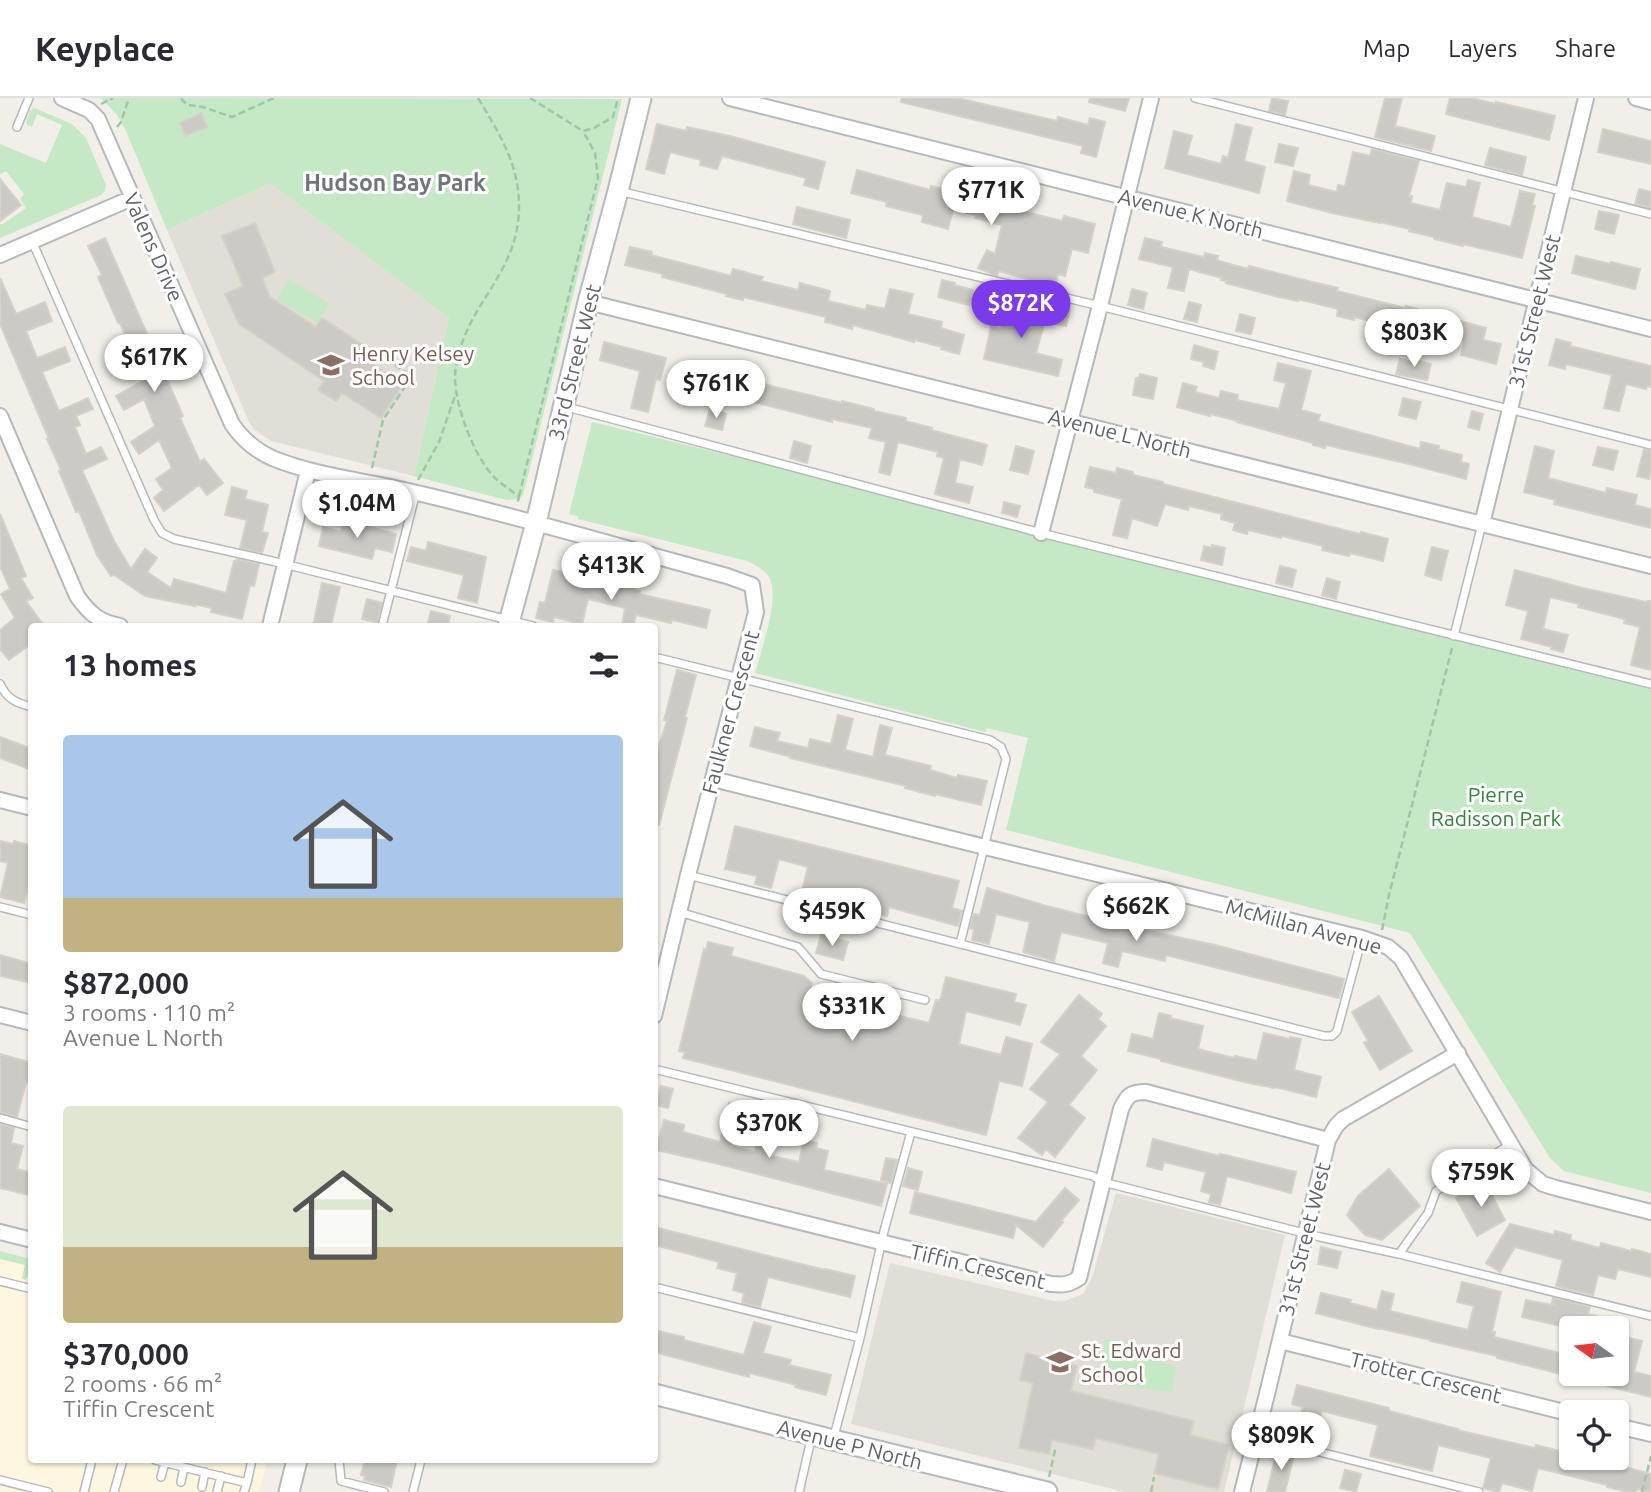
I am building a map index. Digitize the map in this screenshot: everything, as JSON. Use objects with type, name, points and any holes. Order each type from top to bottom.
[{"type":"main road","name":"33rd Street West","points":[[508,623],[536,523],[588,302],[641,98]]},
{"type":"main road","name":"Avenue P North","points":[[658,1395],[833,1440],[1047,1485]]},
{"type":"main road","points":[[289,1492],[296,1463]]},
{"type":"street","name":"Valens Drive","points":[[62,98],[89,110],[98,119],[239,435],[259,451],[308,471],[417,486],[536,523]]},
{"type":"street","name":"Avenue K North","points":[[730,98],[1651,328]]},
{"type":"street","points":[[1041,533],[1151,98]]},
{"type":"street","name":"31st Street West","points":[[1482,524],[1586,98]]},
{"type":"street","points":[[1636,98],[1651,102]]},
{"type":"street","points":[[0,255],[132,198]]},
{"type":"street","name":"Avenue L North","points":[[588,302],[1651,566]]},
{"type":"street","points":[[0,416],[77,596],[94,617],[106,623]]},
{"type":"street","points":[[271,623],[308,471]]},
{"type":"street","name":"Faulkner Crescent","points":[[536,523],[752,585],[756,612],[658,1000]]},
{"type":"street","name":"McMillan Avenue","points":[[713,779],[1362,938],[1388,947],[1401,958],[1526,1170],[1544,1184],[1651,1212]]},
{"type":"street","points":[[0,800],[28,807]]},
{"type":"street","points":[[0,1015],[28,1022]]},
{"type":"street","name":"31st Street West","points":[[1242,1492],[1328,1140],[1343,1119],[1458,1053]]},
{"type":"street","name":"Tiffin Crescent","points":[[658,1187],[1064,1285],[1079,1278],[1121,1109],[1127,1097],[1146,1091],[1328,1140]]},
{"type":"street","points":[[0,1232],[28,1239]]},
{"type":"street","name":"Trotter Crescent","points":[[1280,1340],[1559,1411]]},
{"type":"street","points":[[1629,1429],[1651,1434]]},
{"type":"lane","points":[[17,127],[29,98]]},
{"type":"lane","points":[[1195,98],[1651,214]]},
{"type":"lane","points":[[618,191],[1100,306],[1651,445]]},
{"type":"lane","points":[[32,241],[162,533],[174,539],[391,590],[505,623]]},
{"type":"lane","points":[[563,406],[1041,533],[1651,684]]},
{"type":"lane","points":[[383,623],[417,486]]},
{"type":"lane","points":[[1454,636],[1482,524]]},
{"type":"lane","points":[[658,658],[990,740],[1001,747],[1006,759],[960,944]]},
{"type":"lane","points":[[0,684],[12,700],[28,706]]},
{"type":"lane","points":[[688,875],[1324,1036],[1332,1036],[1337,1031],[1362,938]]},
{"type":"lane","points":[[0,907],[28,914]]},
{"type":"lane","points":[[680,912],[798,947],[821,974],[925,1000]]},
{"type":"lane","points":[[658,1070],[1093,1176],[1103,1182],[1651,1317]]},
{"type":"lane","points":[[0,1118],[28,1126]]},
{"type":"lane","points":[[833,1440],[911,1132]]},
{"type":"lane","points":[[1399,1254],[1428,1213],[1436,1191],[1511,1144]]},
{"type":"lane","points":[[0,1281],[28,1288]]},
{"type":"lane","points":[[658,1288],[860,1338]]},
{"type":"lane","points":[[799,1492],[812,1435]]},
{"type":"lane","points":[[1256,1436],[1479,1492]]},
{"type":"lane","points":[[84,1492],[91,1463]]},
{"type":"lane","points":[[114,1492],[122,1463]]},
{"type":"lane","points":[[161,1477],[165,1463]]},
{"type":"lane","points":[[169,1463],[247,1483]]},
{"type":"lane","points":[[244,1492],[251,1463]]},
{"type":"lane","points":[[339,1463],[341,1481],[384,1492]]},
{"type":"lane","points":[[413,1492],[420,1463]]},
{"type":"lane","points":[[181,1482],[184,1467]]},
{"type":"lane","points":[[202,1487],[205,1472]]},
{"type":"lane","points":[[217,1492],[220,1476]]},
{"type":"lane","points":[[0,1480],[48,1492]]},
{"type":"path","points":[[103,103],[113,98]]},
{"type":"path","points":[[119,125],[129,98]]},
{"type":"path","points":[[183,98],[188,106],[203,107],[232,117],[274,98]]},
{"type":"path","points":[[478,98],[513,162],[518,194],[518,222],[510,255],[461,345],[455,377],[458,401],[474,447],[493,476],[519,497]]},
{"type":"path","points":[[514,517],[598,178],[594,153],[583,131],[530,98]]},
{"type":"path","points":[[583,131],[613,117],[618,98]]},
{"type":"path","points":[[372,468],[383,420],[412,376],[376,353]]},
{"type":"path","points":[[417,486],[439,442],[457,391]]},
{"type":"path","points":[[1380,944],[1392,882],[1454,636]]},
{"type":"path","points":[[1047,1485],[1056,1446]]},
{"type":"path","points":[[1642,1492],[1651,1456]]},
{"type":"path","points":[[1151,1492],[1154,1477]]},
{"type":"shaded area","name":"Henry Kelsey School","points":[[270,183],[449,318],[414,476],[271,441],[249,422],[167,230]]},
{"type":"shaded area","name":"St. Edward School","points":[[1116,1193],[1285,1235],[1224,1492],[1125,1492],[851,1424],[890,1263],[1054,1301],[1064,1301],[1083,1294],[1092,1278]]},
{"type":"shaded area","points":[[0,1253],[28,1260],[28,1463],[266,1463],[259,1492],[0,1492]]},
{"type":"green space","points":[[101,98],[622,99],[523,495],[519,499],[506,500],[414,476],[449,318],[270,183],[167,230],[126,131],[117,115]]},
{"type":"green space","points":[[34,108],[72,124],[86,138],[106,185],[105,191],[0,238],[0,224],[26,208],[20,199],[24,194],[6,171],[0,174],[0,144],[46,163],[62,125],[37,114],[32,127],[27,125],[30,111]]},
{"type":"green space","points":[[289,279],[329,304],[317,323],[277,299]]},
{"type":"green space","name":"Pierre Radisson Park","points":[[592,422],[1451,630],[1450,637],[1651,688],[1651,1193],[1564,1171],[1550,1158],[1410,933],[1006,830],[1028,738],[987,728],[985,732],[755,673],[769,624],[773,597],[772,586],[765,572],[747,561],[578,519],[578,516],[569,514]]},
{"type":"green space","points":[[0,1251],[28,1258],[28,1275],[25,1280],[22,1278],[25,1265],[0,1259]]},
{"type":"green space","points":[[1105,1340],[1127,1341],[1145,1356],[1176,1367],[1172,1392],[1102,1383]]},
{"type":"building","points":[[902,98],[957,98],[1057,121],[1058,117],[1088,125],[1090,118],[1105,122],[1096,157],[1081,153],[1083,146],[901,102]]},
{"type":"building","points":[[1090,98],[1129,98],[1125,111],[1089,102]]},
{"type":"building","points":[[1272,98],[1288,101],[1285,115],[1269,111]]},
{"type":"building","points":[[1385,98],[1402,98],[1395,126],[1435,136],[1431,151],[1375,137]]},
{"type":"building","points":[[1450,98],[1496,102],[1555,116],[1549,140],[1446,114]]},
{"type":"building","points":[[201,113],[207,127],[185,136],[180,123]]},
{"type":"building","points":[[657,124],[686,131],[687,127],[730,136],[825,162],[818,189],[804,185],[806,178],[722,156],[717,169],[700,165],[701,160],[670,152],[664,174],[646,169]]},
{"type":"building","points":[[1236,124],[1252,128],[1244,161],[1265,167],[1259,193],[1165,168],[1174,131],[1192,136],[1187,155],[1221,164],[1223,156],[1228,158]]},
{"type":"building","points":[[1603,129],[1651,141],[1651,164],[1598,152]]},
{"type":"building","points":[[1279,144],[1298,148],[1293,166],[1275,162]]},
{"type":"building","points":[[1490,148],[1526,157],[1522,175],[1485,165]]},
{"type":"building","points":[[1372,149],[1419,161],[1409,196],[1412,196],[1411,203],[1440,210],[1447,183],[1466,187],[1468,180],[1480,183],[1472,217],[1511,227],[1520,191],[1535,194],[1532,205],[1535,206],[1522,258],[1434,239],[1409,231],[1410,229],[1287,201],[1294,171],[1310,175],[1308,185],[1337,192],[1338,185],[1345,186],[1353,152],[1370,156]]},
{"type":"building","points":[[857,170],[930,190],[931,186],[996,202],[1062,221],[1064,216],[1095,224],[1088,253],[1072,249],[1065,276],[1058,274],[1055,287],[999,271],[997,275],[992,274],[978,268],[987,250],[995,254],[1002,225],[953,210],[948,229],[922,222],[923,215],[886,206],[887,202],[851,193]]},
{"type":"building","points":[[0,179],[21,205],[0,221]]},
{"type":"building","points":[[1639,189],[1651,192],[1651,208],[1635,204]]},
{"type":"building","points":[[797,207],[850,220],[846,238],[793,224]]},
{"type":"building","points":[[1599,211],[1619,215],[1614,234],[1595,229]]},
{"type":"building","points":[[255,223],[275,272],[262,278],[270,297],[316,327],[322,318],[369,349],[363,358],[403,384],[381,418],[342,393],[336,401],[318,390],[324,381],[239,324],[225,294],[243,286],[222,236]]},
{"type":"building","points":[[105,238],[183,416],[180,418],[200,462],[204,459],[223,483],[207,495],[199,485],[164,511],[154,498],[163,490],[156,479],[172,468],[159,440],[139,454],[131,442],[155,426],[144,399],[124,410],[116,396],[145,380],[98,277],[102,275],[88,246]]},
{"type":"building","points":[[1145,238],[1162,242],[1161,247],[1204,257],[1205,253],[1218,256],[1217,260],[1248,269],[1249,266],[1338,288],[1337,291],[1486,328],[1483,340],[1501,344],[1496,364],[1461,355],[1464,341],[1417,329],[1415,336],[1399,332],[1400,329],[1354,317],[1354,320],[1337,316],[1338,309],[1226,283],[1222,278],[1189,269],[1184,291],[1168,288],[1173,267],[1139,259]]},
{"type":"building","points":[[630,247],[731,276],[733,269],[763,277],[761,281],[798,290],[800,283],[830,291],[828,301],[866,310],[867,305],[885,309],[890,289],[913,294],[908,314],[942,322],[941,328],[964,335],[959,354],[941,349],[942,347],[853,325],[852,329],[825,322],[826,317],[743,297],[743,300],[726,296],[727,294],[662,277],[663,274],[625,265]]},
{"type":"building","points":[[1576,256],[1640,269],[1635,289],[1572,273]]},
{"type":"building","points":[[0,278],[16,314],[45,302],[52,321],[26,331],[37,358],[65,347],[70,361],[42,372],[59,411],[88,398],[93,409],[76,416],[80,425],[75,427],[86,454],[101,447],[107,459],[82,470],[114,541],[131,569],[145,549],[157,558],[147,572],[171,588],[174,579],[226,593],[234,561],[237,559],[259,564],[254,586],[250,585],[242,619],[211,612],[212,608],[145,596],[114,575],[111,576],[97,555],[79,511],[76,512],[49,439],[0,324]]},
{"type":"building","points":[[942,280],[973,290],[969,305],[938,297]]},
{"type":"building","points":[[1132,289],[1147,293],[1143,309],[1128,305]]},
{"type":"building","points":[[1009,299],[1048,310],[1036,353],[1062,360],[1058,376],[984,359],[991,326],[1001,329]]},
{"type":"building","points":[[1189,302],[1201,305],[1197,322],[1184,319]]},
{"type":"building","points":[[1051,305],[1070,310],[1066,326],[1047,322]]},
{"type":"building","points":[[1240,314],[1255,318],[1251,334],[1236,331]]},
{"type":"building","points":[[1556,339],[1571,343],[1570,346],[1651,366],[1651,387],[1647,386],[1646,389],[1626,384],[1619,411],[1604,408],[1612,375],[1566,364],[1565,369],[1549,365]]},
{"type":"building","points":[[604,342],[666,358],[660,380],[656,379],[648,412],[631,408],[640,371],[600,360]]},
{"type":"building","points":[[1194,345],[1218,352],[1214,369],[1203,366],[1204,362],[1191,359]]},
{"type":"building","points":[[1400,359],[1431,364],[1427,380],[1396,374]]},
{"type":"building","points":[[690,363],[713,368],[706,396],[683,391]]},
{"type":"building","points":[[1278,363],[1311,371],[1301,410],[1320,415],[1318,421],[1420,449],[1421,442],[1462,455],[1461,462],[1469,464],[1466,479],[1326,445],[1325,448],[1238,421],[1177,407],[1183,383],[1197,387],[1195,392],[1219,398],[1221,391],[1238,395],[1237,400],[1279,409],[1286,383],[1274,380]]},
{"type":"building","points":[[1140,374],[1157,378],[1153,399],[1133,395],[1136,378],[1139,378]]},
{"type":"building","points":[[742,379],[874,409],[906,418],[905,421],[932,428],[931,430],[987,445],[982,465],[960,459],[955,483],[973,487],[969,503],[935,494],[944,458],[937,456],[938,452],[898,442],[890,475],[879,472],[886,442],[869,438],[872,428],[832,419],[832,422],[737,398]]},
{"type":"building","points":[[1403,398],[1421,402],[1416,419],[1399,415]]},
{"type":"building","points":[[710,409],[726,414],[722,430],[705,426]]},
{"type":"building","points":[[1472,411],[1483,414],[1479,430],[1468,427]]},
{"type":"building","points":[[794,441],[811,446],[807,463],[790,458]]},
{"type":"building","points":[[1016,446],[1034,451],[1028,474],[1010,470]]},
{"type":"building","points":[[1535,446],[1554,451],[1548,478],[1606,493],[1607,488],[1637,495],[1635,505],[1651,509],[1651,528],[1554,504],[1555,500],[1524,492]]},
{"type":"building","points":[[1598,447],[1618,451],[1613,470],[1593,465]]},
{"type":"building","points":[[1644,449],[1651,451],[1649,479],[1637,476]]},
{"type":"building","points":[[1090,467],[1116,473],[1117,468],[1163,484],[1388,539],[1383,561],[1322,550],[1323,546],[1282,536],[1281,538],[1248,530],[1247,534],[1233,530],[1235,523],[1221,519],[1222,514],[1189,506],[1188,510],[1165,504],[1157,526],[1132,518],[1127,538],[1113,535],[1122,499],[1085,487]]},
{"type":"building","points":[[232,487],[247,491],[245,499],[268,505],[262,532],[268,533],[262,553],[240,548],[247,520],[225,515]]},
{"type":"building","points":[[1004,502],[1020,506],[1017,517],[1002,513]]},
{"type":"building","points":[[0,514],[26,576],[21,578],[33,598],[26,601],[42,623],[28,623],[28,646],[9,660],[0,649],[0,630],[15,618],[1,594],[10,589],[0,566]]},
{"type":"building","points":[[343,520],[396,534],[392,552],[375,548],[372,559],[319,546],[323,527],[341,532]]},
{"type":"building","points":[[428,542],[486,557],[477,603],[458,598],[464,575],[407,561],[411,547],[426,551]]},
{"type":"building","points":[[1212,545],[1225,548],[1222,565],[1201,560],[1204,546],[1212,548]]},
{"type":"building","points":[[1432,547],[1448,551],[1441,580],[1425,575]]},
{"type":"building","points":[[1280,566],[1296,570],[1292,587],[1276,583]]},
{"type":"building","points":[[553,570],[710,610],[706,628],[636,615],[634,623],[622,623],[625,608],[588,599],[582,623],[554,617],[553,622],[536,618],[540,602],[545,603]]},
{"type":"building","points":[[1515,570],[1583,588],[1651,601],[1651,670],[1631,665],[1640,627],[1624,623],[1625,619],[1550,597],[1543,629],[1568,635],[1563,652],[1521,639],[1528,611],[1506,605]]},
{"type":"building","points":[[1327,578],[1340,582],[1336,599],[1322,595]]},
{"type":"building","points":[[322,583],[340,587],[332,623],[314,623]]},
{"type":"building","points":[[367,599],[382,603],[377,622],[362,619]]},
{"type":"building","points":[[431,611],[450,616],[449,623],[428,623]]},
{"type":"building","points":[[677,670],[696,675],[658,825],[658,749],[667,721],[664,720]]},
{"type":"building","points":[[838,715],[853,719],[845,750],[873,757],[880,725],[892,728],[885,755],[931,766],[930,770],[957,778],[958,775],[987,781],[981,805],[935,796],[750,746],[755,727],[780,733],[777,741],[808,748],[810,739],[831,744]]},
{"type":"building","points":[[0,737],[28,748],[28,768],[0,758]]},
{"type":"building","points":[[735,826],[959,881],[952,908],[962,911],[958,926],[889,907],[887,916],[801,895],[808,867],[779,859],[771,888],[755,884],[757,876],[725,869]]},
{"type":"building","points":[[0,841],[28,845],[28,888],[24,903],[0,897],[8,863],[0,861]]},
{"type":"building","points":[[987,888],[1043,905],[1215,945],[1344,979],[1339,998],[1166,955],[1165,961],[1122,951],[1118,967],[1103,963],[1108,943],[1061,932],[1054,961],[1023,952],[1030,922],[996,914],[989,944],[972,940],[974,930],[970,928],[974,914],[980,915]]},
{"type":"building","points":[[821,935],[848,942],[843,960],[816,953]]},
{"type":"building","points":[[708,942],[733,948],[731,956],[804,976],[812,983],[807,1000],[847,1010],[846,1016],[868,1022],[870,1016],[898,1022],[900,1016],[929,1023],[936,1000],[940,1001],[946,977],[1016,994],[1014,1002],[1026,1005],[1020,1025],[966,1011],[959,1044],[1001,1055],[1006,1037],[1032,1044],[1022,1086],[999,1081],[986,1135],[683,1058],[685,1052],[679,1051]]},
{"type":"building","points":[[0,955],[28,963],[28,982],[0,976]]},
{"type":"building","points":[[1079,995],[1102,1014],[1098,1019],[1106,1026],[1081,1056],[1097,1070],[1069,1105],[1085,1118],[1055,1157],[1046,1149],[1042,1155],[1018,1138],[1048,1102],[1030,1089],[1060,1054],[1041,1042]]},
{"type":"building","points":[[1379,996],[1412,1051],[1380,1070],[1364,1043],[1368,1041],[1352,1012]]},
{"type":"building","points":[[1159,1013],[1203,1026],[1198,1049],[1234,1058],[1235,1056],[1257,1061],[1264,1033],[1301,1039],[1294,1070],[1321,1077],[1316,1097],[1249,1083],[1128,1051],[1132,1034],[1153,1039]]},
{"type":"building","points":[[0,1054],[28,1062],[28,1082],[17,1117],[0,1112]]},
{"type":"building","points":[[661,1086],[673,1089],[668,1108],[658,1106]]},
{"type":"building","points":[[729,1103],[740,1106],[731,1146],[755,1152],[761,1124],[778,1129],[771,1156],[799,1162],[804,1140],[817,1143],[816,1148],[828,1151],[824,1170],[887,1184],[881,1206],[658,1150],[664,1120],[684,1125],[683,1132],[720,1142]]},
{"type":"building","points":[[0,1124],[14,1128],[11,1143],[23,1146],[17,1169],[28,1172],[28,1195],[0,1188]]},
{"type":"building","points":[[1153,1139],[1296,1172],[1291,1193],[1227,1176],[1220,1205],[1209,1202],[1211,1194],[1201,1191],[1206,1172],[1164,1162],[1162,1170],[1147,1166]]},
{"type":"building","points":[[886,1158],[897,1160],[891,1183],[881,1180]]},
{"type":"building","points":[[908,1168],[922,1172],[918,1190],[903,1186]]},
{"type":"building","points":[[1389,1169],[1420,1206],[1382,1240],[1365,1235],[1347,1215],[1358,1196]]},
{"type":"building","points":[[1485,1182],[1505,1220],[1477,1236],[1456,1198]]},
{"type":"building","points":[[1065,1188],[1079,1200],[1043,1247],[1016,1225],[1013,1238],[910,1213],[915,1192],[1036,1222]]},
{"type":"building","points":[[1510,1224],[1554,1235],[1555,1231],[1571,1235],[1570,1240],[1600,1248],[1601,1243],[1651,1254],[1651,1277],[1618,1269],[1615,1279],[1598,1275],[1593,1295],[1556,1286],[1563,1260],[1515,1247],[1500,1272],[1486,1263]]},
{"type":"building","points":[[658,1228],[855,1276],[850,1297],[768,1277],[760,1307],[742,1303],[744,1293],[733,1290],[737,1273],[717,1268],[719,1262],[658,1246]]},
{"type":"building","points":[[1321,1247],[1341,1252],[1337,1268],[1318,1264]]},
{"type":"building","points":[[1462,1282],[1501,1292],[1492,1332],[1495,1332],[1494,1337],[1559,1353],[1559,1374],[1497,1356],[1316,1313],[1321,1293],[1377,1310],[1382,1291],[1394,1294],[1390,1311],[1468,1330],[1474,1306],[1457,1302]]},
{"type":"building","points":[[1553,1298],[1590,1307],[1588,1314],[1597,1316],[1559,1316],[1559,1326],[1522,1317],[1526,1300],[1557,1306],[1552,1303]]},
{"type":"building","points":[[754,1322],[771,1327],[763,1353],[791,1360],[789,1365],[831,1375],[826,1395],[749,1373],[749,1377],[658,1353],[658,1331],[744,1355]]},
{"type":"building","points":[[1629,1338],[1642,1341],[1634,1372],[1651,1376],[1651,1397],[1607,1386],[1629,1386]]},
{"type":"building","points":[[1026,1353],[1077,1366],[1071,1391],[1194,1421],[1190,1435],[1229,1445],[1218,1489],[1154,1473],[1159,1454],[1096,1438],[1093,1449],[1052,1440],[1049,1454],[1019,1448],[1033,1383],[1020,1380]]},
{"type":"building","points":[[1297,1385],[1389,1408],[1389,1411],[1457,1430],[1559,1451],[1559,1470],[1629,1468],[1651,1474],[1651,1492],[1637,1489],[1636,1492],[1627,1492],[1538,1468],[1532,1491],[1502,1483],[1497,1492],[1483,1488],[1491,1458],[1438,1445],[1432,1471],[1370,1456],[1378,1425],[1322,1411],[1313,1443],[1295,1438],[1303,1407],[1292,1404]]},
{"type":"building","points":[[1277,1450],[1294,1454],[1285,1492],[1267,1492]]},
{"type":"building","points":[[364,1463],[396,1463],[391,1487],[364,1480],[365,1476],[361,1475]]},
{"type":"building","points":[[1345,1470],[1361,1474],[1356,1492],[1340,1488]]},
{"type":"place","name":"Henry Kelsey School","points":[[331,365]]},
{"type":"place","name":"St. Edward School","points":[[1060,1362]]},
{"type":"district","name":"Hudson Bay Park","points":[[395,182]]}]
